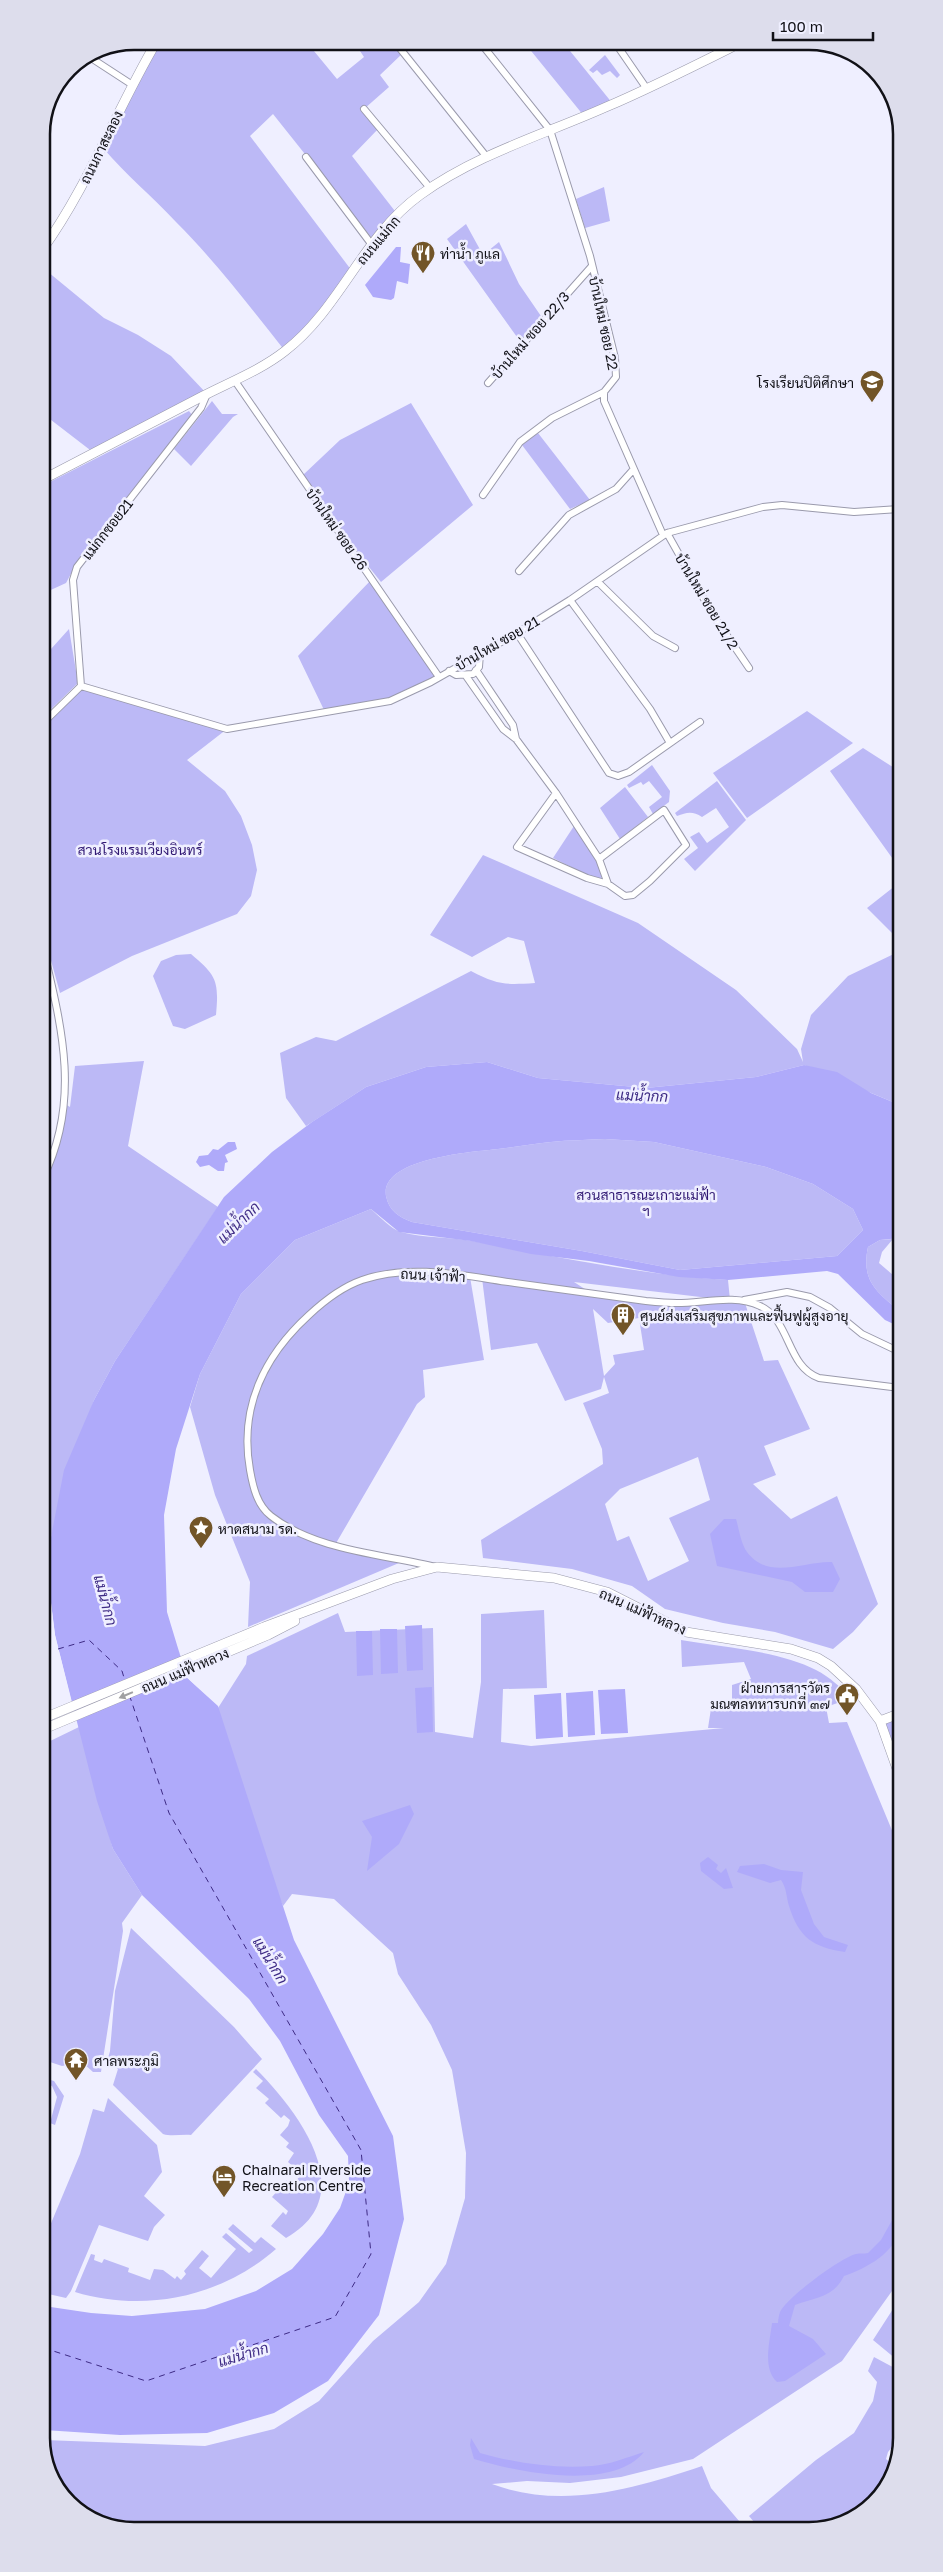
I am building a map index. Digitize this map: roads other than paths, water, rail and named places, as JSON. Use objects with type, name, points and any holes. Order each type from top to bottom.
[{"type":"street","name":"ถนนกาสะลอง","points":[[50,238],[62,221],[103,148],[131,84],[152,50]]},
{"type":"street","points":[[401,50],[486,156]]},
{"type":"street","points":[[486,50],[550,130]]},
{"type":"street","points":[[620,50],[646,89]]},
{"type":"street","name":"ถนนแม่กก","points":[[50,476],[206,394],[235,381],[285,351],[305,332],[339,292],[386,227],[417,197],[456,170],[646,89],[727,50]]},
{"type":"street","points":[[94,60],[131,84]]},
{"type":"street","points":[[364,109],[430,188]]},
{"type":"street","name":"บ้านใหม่ ซอย 22","points":[[550,130],[592,266],[615,358],[616,377],[604,392],[604,401],[633,470],[665,534]]},
{"type":"street","points":[[306,157],[372,245]]},
{"type":"street","name":"บ้านใหม่ ซอย 22/3","points":[[488,383],[592,266]]},
{"type":"street","name":"บ้านใหม่ ซอย 26","points":[[235,381],[439,677]]},
{"type":"street","points":[[483,495],[520,442],[552,418],[604,392]]},
{"type":"street","name":"แม่กกซอย21","points":[[81,686],[73,580],[77,567],[201,408],[206,394]]},
{"type":"street","points":[[520,570],[569,515],[616,489],[633,470]]},
{"type":"street","name":"บ้านใหม่ ซอย 21","points":[[81,686],[227,729],[390,701],[439,677],[517,633],[598,582],[665,534],[763,507],[782,505],[854,512],[893,510]]},
{"type":"street","name":"บ้านใหม่ ซอย 21/2","points":[[665,534],[713,615],[749,668]]},
{"type":"street","points":[[598,582],[653,636],[675,648]]},
{"type":"street","points":[[570,600],[650,709],[670,743]]},
{"type":"street","points":[[517,633],[609,773],[618,776],[629,772],[700,722]]},
{"type":"street","points":[[450,671],[456,675],[466,676],[476,670],[481,660],[480,653]]},
{"type":"street","points":[[476,670],[513,725],[516,739]]},
{"type":"street","points":[[466,676],[504,729],[516,739],[556,793],[600,859],[608,884]]},
{"type":"street","points":[[50,716],[81,686]]},
{"type":"street","points":[[556,793],[517,847],[588,878],[608,884],[626,896],[633,895],[686,845],[664,810],[600,859]]},
{"type":"street","points":[[50,986],[65,1056],[63,1113],[56,1152],[50,1164]]},
{"type":"street","name":"ถนน เจ้าฟ้า","points":[[437,1567],[335,1545],[311,1537],[269,1515],[254,1494],[248,1455],[251,1407],[265,1366],[290,1332],[325,1300],[361,1280],[396,1272],[440,1273],[676,1303],[744,1300],[763,1307],[776,1320],[798,1363],[808,1374],[819,1378],[893,1387]]},
{"type":"street","points":[[744,1300],[786,1292],[810,1297],[830,1308],[862,1334],[893,1349]]},
{"type":"street","name":"ถนน แม่ฟ้าหลวง","points":[[50,1727],[324,1605],[392,1579],[437,1567],[554,1578],[607,1592],[686,1632],[806,1653],[831,1666],[856,1689],[880,1721],[893,1758]]},
{"type":"street","name":"ถนน แม่ฟ้าหลวง","points":[[50,1716],[266,1631]]},
{"type":"street","points":[[880,1721],[893,1716]]},
{"type":"water","points":[[396,247],[401,247],[400,262],[410,264],[408,284],[397,281],[394,298],[391,300],[373,297],[365,285]]},
{"type":"water","name":"แม่น้ำกก","points":[[487,1062],[538,1078],[646,1088],[756,1077],[804,1065],[837,1072],[871,1093],[893,1102],[893,1239],[880,1240],[868,1247],[866,1258],[872,1284],[893,1305],[893,1324],[885,1320],[838,1274],[827,1271],[728,1280],[679,1277],[589,1261],[531,1254],[471,1241],[399,1232],[371,1209],[295,1240],[241,1294],[200,1374],[176,1449],[164,1515],[167,1612],[187,1678],[218,1706],[294,1940],[393,2136],[404,2219],[379,2315],[328,2381],[274,2413],[207,2433],[120,2435],[50,2430],[50,2307],[91,2313],[132,2316],[205,2309],[256,2291],[292,2269],[323,2234],[340,2208],[349,2183],[348,2156],[319,2115],[280,2041],[249,1999],[142,1895],[113,1849],[97,1801],[55,1635],[50,1595],[50,1562],[51,1537],[64,1470],[94,1400],[115,1361],[224,1197],[272,1152],[312,1122],[366,1087],[426,1067]],"holes":[[[605,1139],[654,1142],[766,1167],[813,1184],[853,1209],[863,1230],[837,1256],[680,1270],[412,1222],[395,1213],[386,1196],[388,1183],[397,1173],[412,1165],[430,1159],[469,1152],[564,1141]]]},
{"type":"water","points":[[228,1142],[235,1142],[237,1149],[225,1155],[228,1162],[225,1163],[224,1171],[218,1171],[209,1165],[200,1167],[196,1162],[199,1156],[208,1155],[213,1149],[218,1150]]},
{"type":"water","points":[[724,1519],[736,1519],[745,1549],[756,1561],[765,1566],[787,1568],[832,1562],[840,1579],[833,1592],[805,1592],[792,1582],[717,1566],[710,1534]]},
{"type":"water","points":[[422,1625],[423,1670],[407,1671],[405,1626]]},
{"type":"water","points":[[380,1629],[397,1629],[398,1673],[381,1674]]},
{"type":"water","points":[[356,1631],[372,1631],[373,1675],[357,1676]]},
{"type":"water","points":[[432,1687],[433,1732],[417,1733],[415,1688]]},
{"type":"water","points":[[625,1689],[628,1733],[601,1734],[598,1690]]},
{"type":"water","points":[[593,1691],[595,1735],[568,1737],[566,1693]]},
{"type":"water","points":[[561,1693],[563,1737],[536,1739],[534,1695]]},
{"type":"water","points":[[410,1805],[414,1814],[399,1844],[367,1871],[372,1837],[362,1821]]},
{"type":"water","points":[[708,1857],[718,1865],[716,1869],[721,1873],[726,1868],[733,1888],[724,1889],[701,1871],[700,1863]]},
{"type":"water","points":[[764,1864],[781,1870],[803,1872],[801,1890],[814,1924],[824,1937],[848,1945],[845,1952],[816,1944],[803,1933],[793,1917],[781,1880],[770,1883],[737,1872],[740,1866]]},
{"type":"water","points":[[893,2218],[893,2244],[886,2252],[871,2264],[844,2276],[835,2289],[829,2293],[795,2305],[789,2326],[813,2339],[826,2354],[785,2381],[777,2382],[772,2376],[768,2354],[772,2323],[778,2323],[780,2312],[784,2306],[792,2297],[839,2262],[856,2254],[868,2253],[881,2240]]},
{"type":"water","points":[[471,2438],[480,2453],[507,2460],[550,2466],[578,2467],[598,2465],[644,2452],[629,2464],[610,2472],[587,2475],[538,2473],[474,2459],[470,2445]]},
{"type":"place","name":"ท่าน้ำ ภูแล","points":[[423,274]]},
{"type":"place","name":"โรงเรียนปิติศึกษา","points":[[872,403]]},
{"type":"place","name":"ศูนย์ส่งเสริมสุขภาพและฟื้นฟูผู้สูงอายุ","points":[[623,1336]]},
{"type":"place","name":"หาดสนาม รด.","points":[[201,1549]]},
{"type":"place","name":"ฝ่ายการสารวัตร มณฑลทหารบกที่ ๓๗","points":[[847,1716]]},
{"type":"place","name":"ศาลพระภูมิ","points":[[76,2081]]},
{"type":"place","name":"Chainarai Riverside Recreation Centre","points":[[224,2198]]},
{"type":"park label","name":"สวนโรงแรมเวียงอินทร์","points":[[140,849]]},
{"type":"park label","name":"สวนสาธารณะเกาะแม่ฟ้า ฯ","points":[[646,1202]]}]
